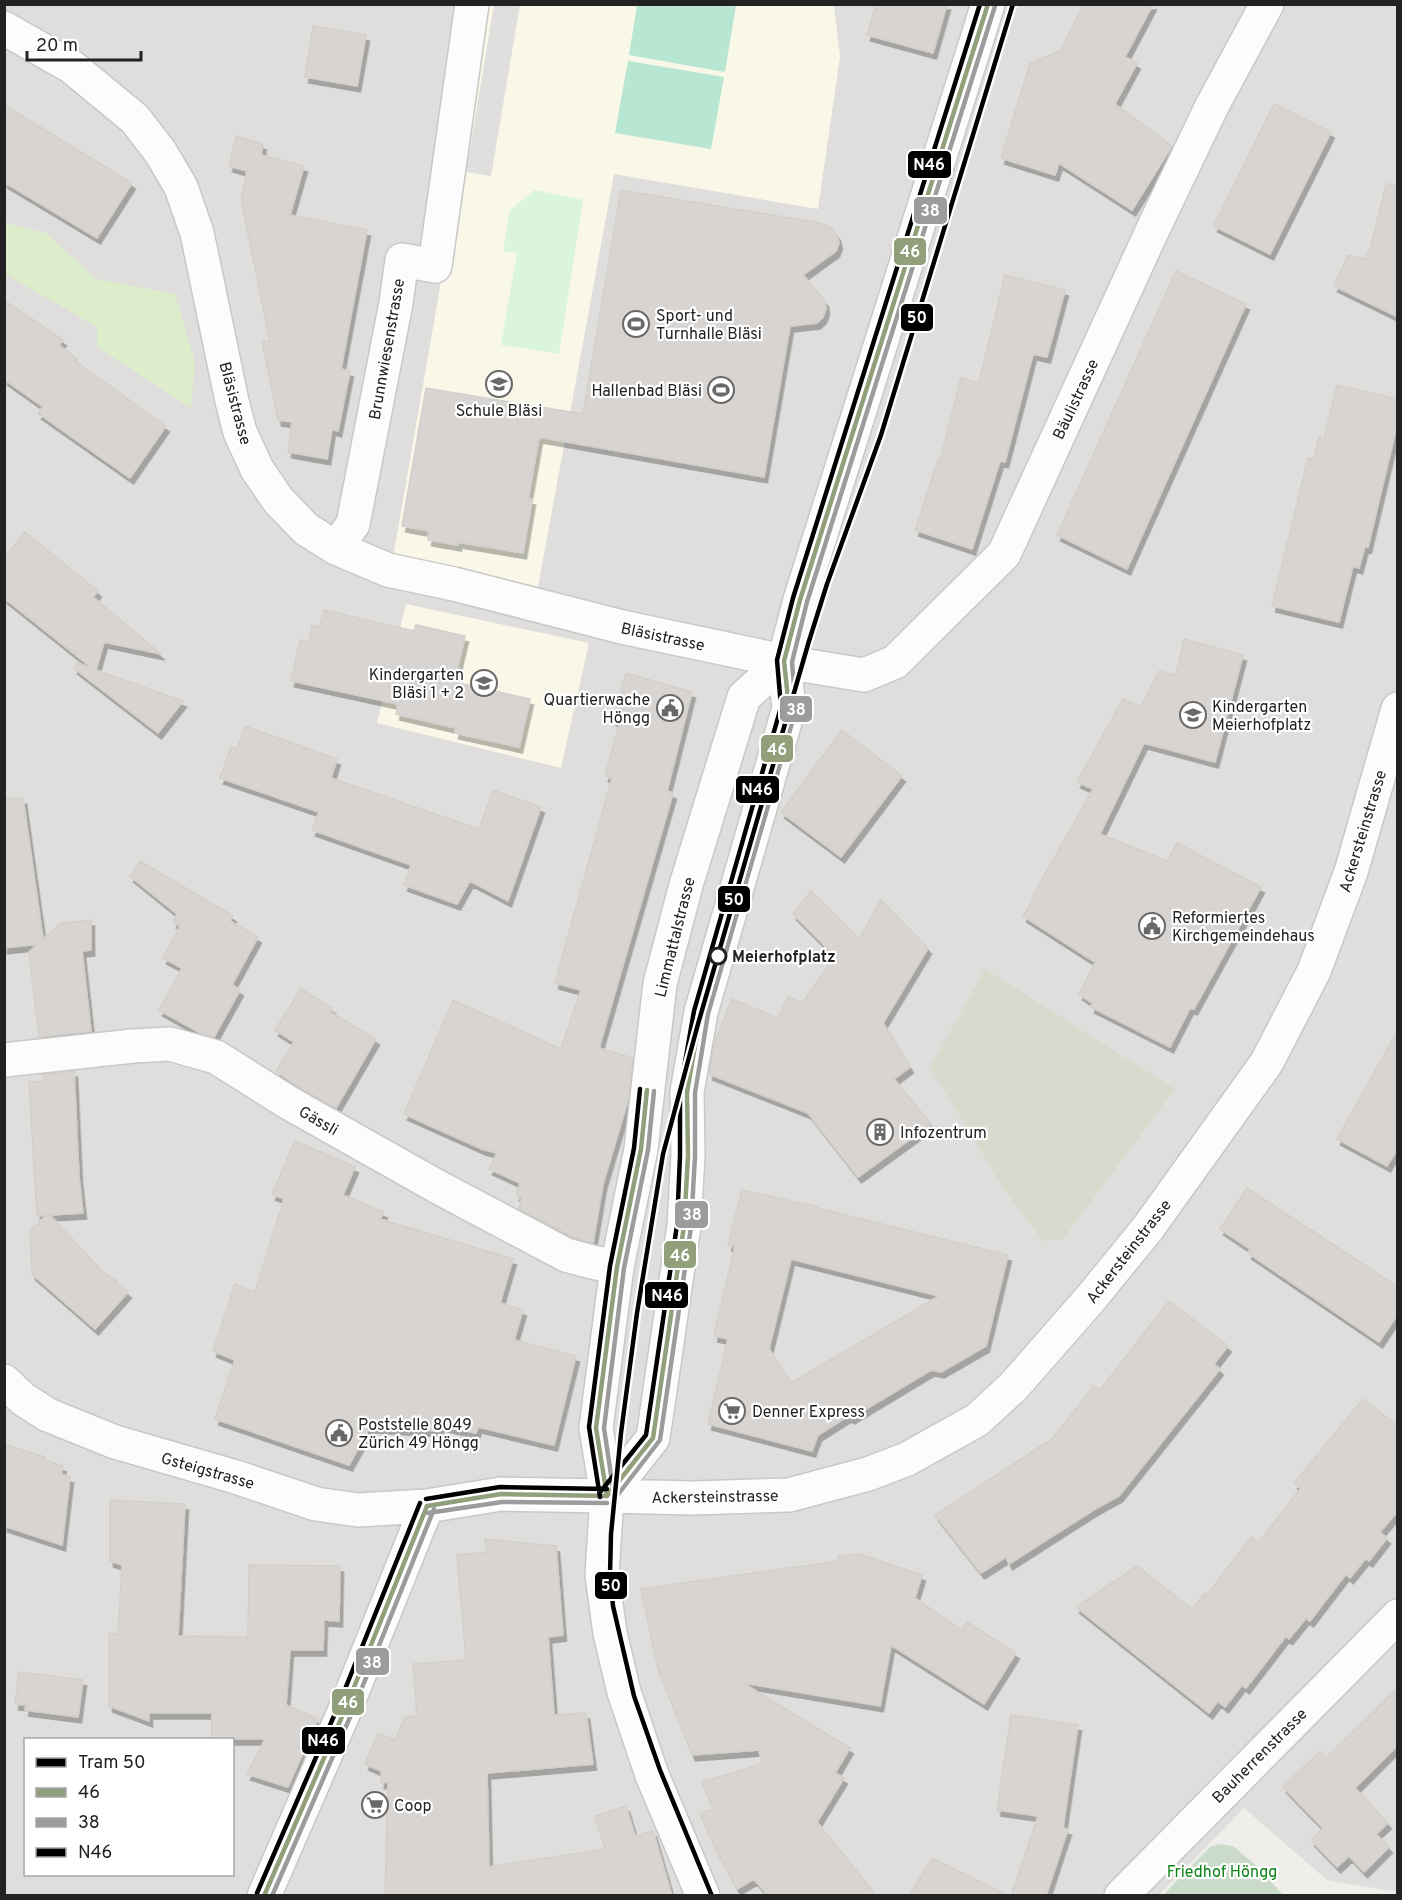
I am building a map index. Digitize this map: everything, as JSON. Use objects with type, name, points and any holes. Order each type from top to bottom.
[{"type":"street","name":"Brunnwiesenstrasse","points":[[336,548],[353,524],[394,313],[402,260],[435,266],[472,4]]},
{"type":"street","points":[[606,1496],[653,1438],[684,1226],[688,1156],[687,1092],[705,998],[789,708],[784,661],[816,545],[988,4]]},
{"type":"street","name":"Bäulistrasse","points":[[784,661],[864,675],[895,662],[1004,554],[1207,116],[1267,4]]},
{"type":"street","name":"Bläsistrasse","points":[[4,28],[72,67],[135,119],[161,153],[181,187],[197,233],[232,401],[244,441],[257,469],[278,500],[306,529],[336,548],[388,570],[454,584],[622,627],[784,661]]},
{"type":"street","name":"Limmattalstrasse","points":[[649,1077],[660,984],[686,885],[744,697],[784,661]]},
{"type":"street","name":"Ackersteinstrasse","points":[[427,1506],[501,1494],[693,1498],[789,1495],[868,1474],[907,1459],[977,1420],[1012,1387],[1091,1298],[1148,1228],[1267,1062],[1314,971],[1347,883],[1398,710]]},
{"type":"street","name":"Gässli","points":[[4,1060],[170,1044],[216,1058],[289,1103],[428,1182],[556,1250],[566,1255],[617,1267]]},
{"type":"street","points":[[687,1092],[649,1077],[640,1149],[617,1267],[596,1428],[606,1496],[602,1575],[610,1633],[624,1692],[652,1775],[703,1896]]},
{"type":"street","name":"Gsteigstrasse","points":[[4,1381],[22,1399],[48,1415],[114,1442],[236,1477],[315,1503],[358,1510],[427,1506]]},
{"type":"street","points":[[264,1896],[344,1712],[427,1506]]},
{"type":"street","name":"Bauherrenstrasse","points":[[1122,1896],[1398,1616]]},
{"type":"shaded area","points":[[5,5],[1397,5],[1397,1892],[1327,1880],[1244,1808],[1159,1895],[5,1896]]},
{"type":"shaded area","name":"Schule Bläsi","points":[[489,5],[834,5],[840,57],[818,209],[614,174],[538,587],[393,558]]},
{"type":"shaded area","points":[[494,5],[520,5],[491,176],[466,172]]},
{"type":"shaded area","points":[[12,10],[89,56],[147,102],[171,131],[193,165],[209,200],[219,232],[252,406],[261,430],[287,476],[278,483],[253,433],[186,171],[7,19]]},
{"type":"shaded area","points":[[405,301],[418,303],[383,489],[371,488]]},
{"type":"shaded area","points":[[218,430],[241,484],[223,508],[200,452]]},
{"type":"shaded area","points":[[1391,555],[1397,557],[1397,599],[1381,595]]},
{"type":"shaded area","name":"Kindergarten Bläsi 1 + 2","points":[[406,604],[589,643],[561,768],[377,723]]},
{"type":"shaded area","points":[[1319,674],[1348,681],[1329,762],[1300,755]]},
{"type":"shaded area","points":[[1397,768],[1397,811],[1357,931],[1347,927],[1384,821]]},
{"type":"shaded area","points":[[1356,797],[1309,928],[1272,1001],[1220,1088],[1215,1076],[1263,996],[1298,924],[1341,802]]},
{"type":"shaded area","points":[[1338,947],[1349,952],[1325,1002],[1314,997]]},
{"type":"shaded area","points":[[985,969],[1175,1089],[1063,1239],[1043,1241],[1003,1188],[930,1067]]},
{"type":"shaded area","points":[[1264,1087],[1273,1094],[1234,1150],[1225,1143]]},
{"type":"shaded area","points":[[947,1131],[963,1153],[892,1206],[876,1184]]},
{"type":"shaded area","points":[[735,1146],[808,1163],[818,1196],[747,1178]]},
{"type":"shaded area","points":[[980,1184],[1012,1235],[964,1225],[950,1203]]},
{"type":"shaded area","points":[[165,1265],[182,1271],[173,1324],[179,1326],[158,1400],[131,1395],[157,1320]]},
{"type":"shaded area","points":[[1102,1302],[1110,1309],[1070,1360],[1018,1414],[962,1456],[928,1476],[922,1466]]},
{"type":"shaded area","points":[[209,1353],[228,1360],[211,1415],[191,1409]]},
{"type":"shaded area","points":[[1316,1669],[1324,1677],[1281,1723],[1272,1715]]},
{"type":"green space","points":[[637,5],[736,5],[725,72],[629,55]]},
{"type":"green space","points":[[628,61],[724,77],[711,149],[615,133]]},
{"type":"green space","points":[[535,190],[583,200],[559,354],[501,345],[517,253],[503,251],[510,210]]},
{"type":"green space","points":[[5,223],[46,233],[96,279],[175,294],[195,362],[191,408],[97,347],[97,327],[5,274]]},
{"type":"green space","name":"Friedhof Höngg","points":[[1218,1844],[1233,1846],[1258,1867],[1283,1895],[1163,1895],[1210,1847]]},
{"type":"building","points":[[876,4],[947,4],[933,53],[867,35]]},
{"type":"building","points":[[1084,4],[1153,4],[1125,57],[1137,63],[1115,104],[1172,146],[1132,210],[1059,163],[1055,175],[1001,158],[1030,63],[1060,51]]},
{"type":"building","points":[[313,26],[366,35],[357,86],[305,77]]},
{"type":"building","points":[[1274,104],[1331,132],[1270,254],[1214,226]]},
{"type":"building","points":[[4,105],[132,183],[97,238],[4,182]]},
{"type":"building","points":[[236,136],[263,144],[261,155],[304,166],[290,215],[367,230],[341,369],[350,371],[338,431],[332,429],[327,459],[288,452],[292,422],[278,420],[262,341],[270,342],[241,199],[247,171],[229,166]]},
{"type":"building","points":[[1386,184],[1398,185],[1398,317],[1334,286],[1348,255],[1365,259],[1367,253],[1369,254]]},
{"type":"building","points":[[621,190],[820,223],[832,228],[837,235],[839,243],[836,251],[803,275],[825,301],[826,309],[823,317],[817,323],[790,326],[764,477],[539,437],[528,499],[532,499],[523,553],[458,542],[458,545],[428,540],[429,531],[402,526],[426,388],[583,414]]},
{"type":"building","points":[[1176,271],[1246,304],[1127,569],[1057,535]]},
{"type":"building","points":[[1005,275],[1065,290],[1047,357],[1033,354],[1005,462],[1000,461],[972,549],[915,530],[938,460],[940,461],[961,378],[979,383]]},
{"type":"building","points":[[4,300],[63,340],[59,345],[77,359],[75,361],[166,426],[130,478],[38,413],[43,407],[4,379]]},
{"type":"building","points":[[1337,385],[1398,399],[1398,421],[1368,547],[1365,546],[1359,568],[1353,566],[1339,622],[1272,606],[1308,458],[1314,459],[1319,437],[1324,439]]},
{"type":"building","points":[[25,532],[98,591],[93,597],[161,654],[104,642],[96,670],[183,701],[158,733],[74,668],[77,663],[92,668],[4,598],[4,558]]},
{"type":"building","points":[[324,610],[414,631],[416,625],[465,636],[454,682],[530,699],[519,747],[455,733],[456,728],[396,714],[398,704],[291,681],[300,640],[309,642],[312,625],[320,627]]},
{"type":"building","name":"Reformiertes Kirchgemeindehaus","points":[[1184,639],[1243,655],[1215,762],[1144,743],[1100,834],[1167,861],[1177,843],[1261,887],[1194,1009],[1190,1008],[1170,1047],[1091,1007],[1092,1003],[1079,994],[1095,962],[1023,916],[1093,789],[1077,782],[1123,699],[1141,707],[1159,671],[1176,675]]},
{"type":"building","points":[[626,673],[692,692],[667,791],[673,793],[599,1048],[633,1058],[628,1100],[603,1184],[593,1243],[573,1237],[519,1209],[522,1198],[516,1195],[520,1183],[489,1169],[497,1153],[482,1149],[404,1114],[453,1000],[561,1049],[581,990],[555,983],[612,778],[605,776],[620,722],[613,720]]},
{"type":"building","points":[[245,726],[337,759],[331,778],[479,829],[493,790],[541,807],[508,901],[470,881],[457,904],[404,885],[411,865],[312,830],[319,812],[220,778],[231,747],[237,749]]},
{"type":"building","points":[[842,730],[902,776],[841,857],[781,812]]},
{"type":"building","points":[[23,798],[43,939],[61,923],[91,920],[91,950],[82,951],[91,1031],[39,1037],[29,952],[38,944],[4,948],[4,799]]},
{"type":"building","points":[[140,861],[233,916],[230,921],[258,937],[232,985],[240,990],[214,1037],[202,1034],[159,1010],[182,968],[163,958],[180,926],[173,922],[177,914],[130,876]]},
{"type":"building","points":[[811,891],[859,939],[881,900],[928,948],[883,1023],[910,1067],[894,1079],[931,1124],[858,1177],[808,1113],[709,1074],[714,1044],[732,999],[778,1018],[788,997],[802,1003],[835,956],[793,914]]},
{"type":"building","points":[[301,989],[332,1008],[330,1012],[376,1039],[336,1108],[276,1071],[294,1042],[275,1030]]},
{"type":"building","points":[[1398,1030],[1398,1148],[1387,1166],[1337,1139]]},
{"type":"building","points":[[74,1071],[83,1213],[50,1215],[102,1271],[128,1292],[95,1329],[32,1274],[30,1230],[47,1215],[37,1216],[29,1082],[44,1081],[43,1075]]},
{"type":"building","points":[[295,1141],[355,1167],[343,1195],[384,1212],[380,1219],[513,1259],[500,1303],[523,1310],[514,1340],[576,1356],[554,1445],[478,1427],[476,1433],[440,1425],[440,1431],[370,1427],[349,1465],[215,1419],[235,1360],[213,1351],[235,1284],[255,1292],[284,1199],[272,1194]]},
{"type":"building","points":[[1247,1188],[1398,1287],[1398,1314],[1379,1342],[1248,1253],[1250,1249],[1220,1229]]},
{"type":"building","points":[[742,1190],[1008,1255],[986,1346],[941,1372],[931,1370],[851,1418],[848,1416],[818,1435],[812,1451],[708,1424],[728,1339],[714,1336],[735,1246],[728,1245]],"holes":[[[791,1259],[939,1296],[791,1383],[769,1349]]]},
{"type":"building","points":[[1169,1301],[1228,1346],[1214,1364],[1220,1369],[1119,1496],[1009,1564],[1006,1557],[981,1573],[935,1515],[1052,1439],[1094,1386],[1100,1390]]},
{"type":"building","points":[[1363,1399],[1398,1426],[1398,1511],[1380,1532],[1387,1538],[1369,1561],[1366,1558],[1350,1578],[1346,1574],[1310,1621],[1306,1618],[1289,1639],[1286,1636],[1246,1688],[1242,1685],[1225,1707],[1218,1701],[1209,1713],[1076,1607],[1137,1566],[1192,1609],[1205,1593],[1207,1595],[1251,1537],[1258,1543],[1301,1488],[1294,1483]]},
{"type":"building","points":[[4,1444],[45,1457],[45,1460],[63,1466],[61,1474],[70,1477],[62,1545],[4,1526]]},
{"type":"building","points":[[110,1500],[185,1504],[178,1636],[248,1637],[249,1565],[340,1566],[339,1621],[324,1620],[323,1650],[290,1650],[286,1705],[318,1719],[288,1787],[247,1774],[265,1739],[212,1738],[212,1713],[149,1713],[149,1721],[109,1706],[109,1634],[118,1634],[122,1565],[110,1561]]},
{"type":"building","points":[[485,1539],[556,1546],[563,1635],[548,1637],[554,1715],[586,1713],[593,1764],[487,1773],[489,1867],[605,1849],[595,1816],[626,1806],[635,1836],[653,1831],[672,1896],[385,1896],[388,1782],[381,1783],[381,1771],[365,1764],[378,1733],[395,1740],[405,1717],[417,1716],[413,1664],[466,1660],[457,1555],[487,1552]]},
{"type":"building","points":[[860,1554],[922,1575],[915,1598],[962,1630],[967,1622],[1016,1653],[984,1704],[891,1645],[880,1706],[743,1683],[850,1748],[835,1773],[844,1778],[817,1822],[877,1896],[768,1896],[754,1879],[737,1889],[700,1814],[713,1809],[702,1782],[762,1764],[759,1750],[692,1755],[658,1669],[641,1589],[839,1561],[838,1556]]},
{"type":"building","points":[[19,1672],[83,1680],[78,1717],[25,1710],[26,1705],[15,1704]]},
{"type":"building","points":[[1398,1687],[1398,1745],[1355,1788],[1388,1823],[1376,1834],[1389,1847],[1364,1872],[1349,1856],[1337,1867],[1311,1840],[1323,1828],[1283,1787],[1320,1751],[1326,1758]]},
{"type":"building","points":[[1011,1715],[1078,1725],[1063,1828],[1068,1829],[1046,1896],[1011,1896],[1038,1816],[997,1810]]},
{"type":"building","points":[[932,1858],[1009,1896],[909,1896]]},
{"type":"tram line","name":"50","points":[[712,1896],[660,1770],[634,1696],[613,1606],[610,1574],[611,1534],[621,1433],[637,1313],[663,1154],[698,1024],[809,641],[827,584],[881,435],[1013,4]]},
{"type":"transit line","name":"N46","points":[[601,1491],[646,1435],[677,1225],[680,1091],[694,1011],[781,707],[777,660],[793,598],[980,4]]},
{"type":"transit line","name":"46","points":[[607,1496],[653,1438],[684,1226],[688,1156],[687,1092],[701,1012],[789,708],[784,661],[800,600],[988,4]]},
{"type":"transit line","name":"38","points":[[613,1501],[660,1440],[691,1227],[695,1156],[695,1093],[708,1014],[796,709],[792,662],[807,602],[995,6]]},
{"type":"transit line","name":"N46","points":[[600,1497],[589,1427],[610,1266],[634,1148],[640,1089]]},
{"type":"transit line","name":"46","points":[[607,1496],[596,1428],[617,1267],[641,1149],[647,1090]]},
{"type":"transit line","name":"38","points":[[614,1495],[604,1428],[624,1268],[648,1150],[654,1091]]},
{"type":"transit line","name":"N46","points":[[426,1499],[500,1487],[607,1489]]},
{"type":"transit line","name":"46","points":[[427,1506],[501,1494],[607,1496]]},
{"type":"transit line","name":"38","points":[[428,1513],[502,1502],[607,1503]]},
{"type":"transit line","name":"N46","points":[[257,1893],[337,1709],[420,1503]]},
{"type":"transit line","name":"46","points":[[264,1896],[344,1712],[427,1506]]},
{"type":"transit line","name":"38","points":[[272,1896],[351,1715],[434,1509]]},
{"type":"place","name":"Sport- und Turnhalle Bläsi","points":[[636,324]]},
{"type":"place","name":"Schule Bläsi","points":[[499,384]]},
{"type":"place","name":"Hallenbad Bläsi","points":[[721,390]]},
{"type":"place","name":"Kindergarten Bläsi 1 + 2","points":[[484,683]]},
{"type":"place","name":"Quartierwache Höngg","points":[[670,708]]},
{"type":"place","name":"Kindergarten Meierhofplatz","points":[[1193,715]]},
{"type":"place","name":"Reformiertes Kirchgemeindehaus","points":[[1152,926]]},
{"type":"place","name":"Meierhofplatz","points":[[718,956]]},
{"type":"place","name":"Infozentrum","points":[[880,1132]]},
{"type":"place","name":"Denner Express","points":[[732,1411]]},
{"type":"place","name":"Poststelle 8049 Zürich 49 Höngg","points":[[339,1433]]},
{"type":"place","name":"Coop","points":[[375,1805]]}]
